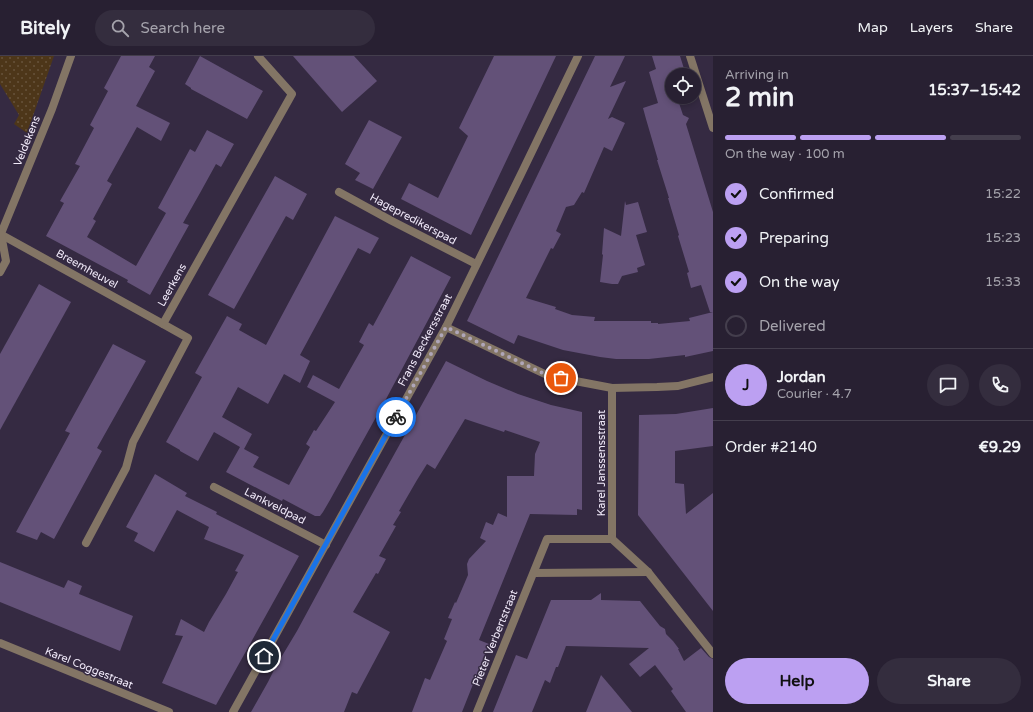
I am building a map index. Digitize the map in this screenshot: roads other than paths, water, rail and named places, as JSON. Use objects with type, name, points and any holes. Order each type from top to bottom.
[{"type":"street","name":"Veldekens","points":[[0,235],[52,109],[71,56]]},
{"type":"street","name":"Leerkens","points":[[86,543],[126,468],[133,442],[188,338],[163,324],[292,94],[258,56]]},
{"type":"street","name":"Frans Beckersstraat","points":[[233,712],[446,327],[578,56]]},
{"type":"street","points":[[690,56],[713,128]]},
{"type":"street","name":"Hagepredikerspad","points":[[339,192],[476,264]]},
{"type":"street","points":[[0,235],[6,261],[0,272]]},
{"type":"street","name":"Breemheuvel","points":[[0,235],[163,324]]},
{"type":"street","points":[[446,327],[549,376],[612,388],[678,386],[713,377]]},
{"type":"street","name":"Karel Janssensstraat","points":[[612,388],[612,539]]},
{"type":"street","name":"Lankveldpad","points":[[214,487],[326,545]]},
{"type":"street","points":[[612,539],[648,572],[713,654]]},
{"type":"street","name":"Pieter Verbertstraat","points":[[477,712],[547,540],[612,539]]},
{"type":"street","points":[[534,573],[648,572]]},
{"type":"street","name":"Karel Coggestraat","points":[[0,643],[169,712]]}]
